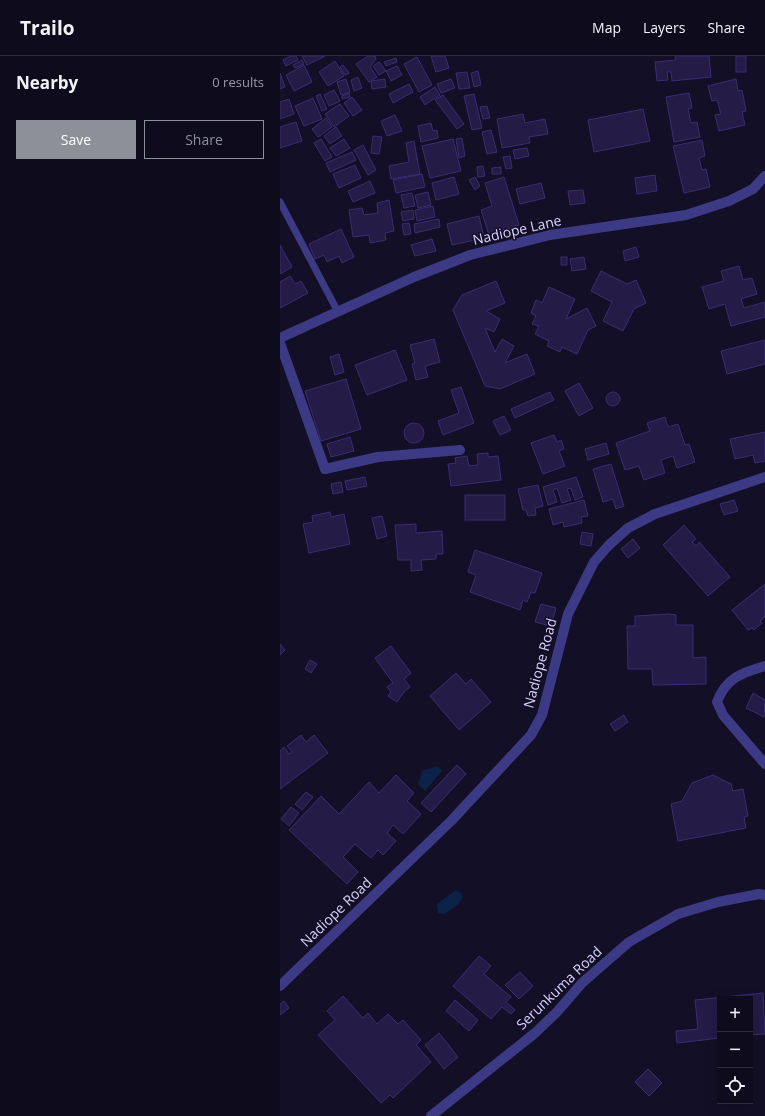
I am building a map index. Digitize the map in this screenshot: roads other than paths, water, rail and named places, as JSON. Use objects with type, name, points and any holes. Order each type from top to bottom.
[{"type":"street","name":"Nadiope Lane","points":[[280,338],[414,277],[470,254],[550,235],[686,215],[729,201],[753,189],[765,176]]},
{"type":"street","points":[[280,343],[325,469],[378,457],[460,450]]},
{"type":"street","name":"Nadiope Road","points":[[280,986],[451,821],[531,735],[542,715],[568,614],[594,562],[609,545],[628,528],[655,514],[765,477]]},
{"type":"street","points":[[765,666],[745,673],[730,681],[722,688],[717,702],[723,715],[765,764]]},
{"type":"street","name":"Serunkuma Road","points":[[431,1116],[535,1033],[557,1012],[582,982],[629,942],[678,914],[718,902],[759,894],[765,895]]},
{"type":"lane","points":[[280,202],[338,312]]},
{"type":"water","points":[[437,766],[442,771],[425,791],[418,784],[422,771]]},
{"type":"water","points":[[456,890],[461,893],[463,897],[458,905],[444,914],[438,913],[437,904]]}]
